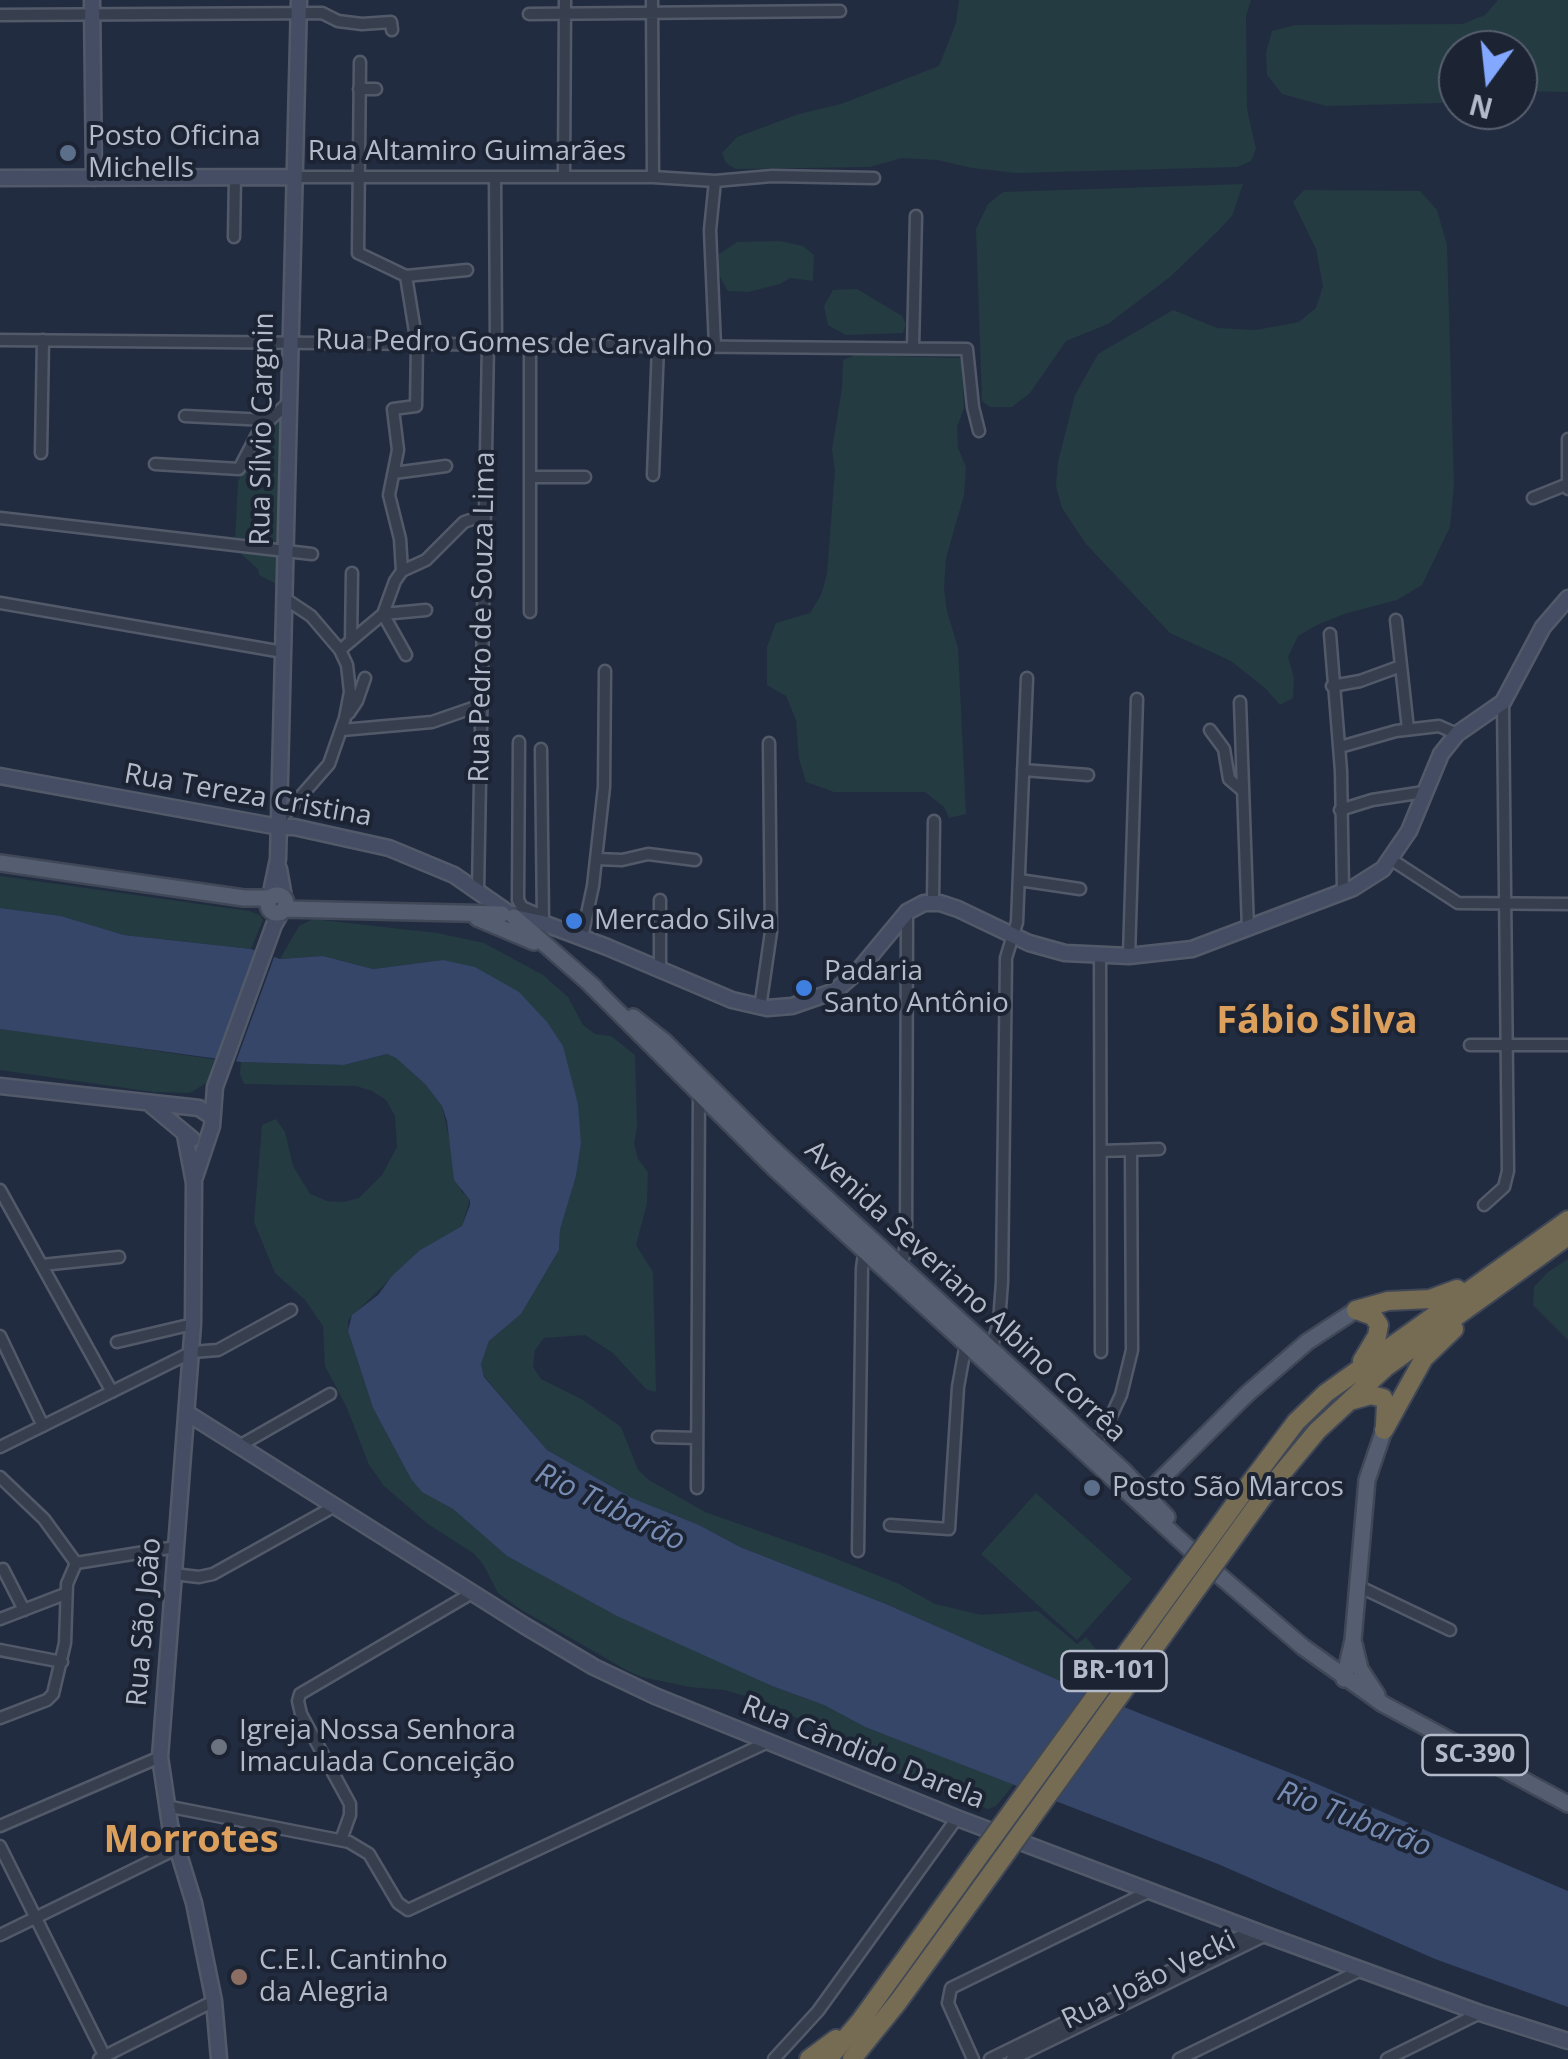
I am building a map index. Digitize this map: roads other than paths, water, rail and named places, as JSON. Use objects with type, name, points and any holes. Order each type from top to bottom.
[{"type":"highway","name":"BR-101","points":[[852,2059],[992,1874],[1261,1484],[1310,1406],[1357,1368],[1568,1220]]},
{"type":"highway","name":"BR-101","points":[[828,2059],[1261,1484],[1343,1405],[1406,1352],[1568,1236]]},
{"type":"highway","points":[[1384,1430],[1424,1358],[1523,1268]]},
{"type":"highway","points":[[1356,1310],[1378,1302],[1441,1296],[1493,1272]]},
{"type":"highway","points":[[1356,1310],[1372,1316],[1379,1330],[1357,1368]]},
{"type":"highway","points":[[1343,1405],[1364,1396],[1380,1396],[1386,1404],[1384,1430]]},
{"type":"highway","points":[[809,2059],[860,2020]]},
{"type":"main road","points":[[0,864],[244,898],[276,909],[458,913],[508,918]]},
{"type":"main road","name":"Avenida Severiano Albino Corrêa","points":[[508,918],[657,1036],[701,1087],[780,1164],[894,1269],[991,1350],[1205,1562]]},
{"type":"main road","points":[[543,924],[551,950]]},
{"type":"main road","name":"Avenida Severiano Albino Corrêa","points":[[894,1269],[966,1344],[1090,1449],[1132,1479],[1142,1498],[1158,1507],[1205,1562]]},
{"type":"main road","points":[[1142,1498],[1275,1370],[1307,1342],[1356,1310]]},
{"type":"main road","points":[[966,1344],[991,1350]]},
{"type":"main road","points":[[1382,1704],[1360,1669],[1354,1640],[1367,1480],[1384,1430]]},
{"type":"main road","points":[[1132,1479],[1166,1475]]},
{"type":"main road","points":[[1158,1507],[1166,1475]]},
{"type":"main road","name":"SC-390","points":[[1205,1562],[1337,1674],[1382,1704],[1568,1804]]},
{"type":"main road","points":[[1337,1674],[1354,1640]]},
{"type":"street","points":[[176,0],[176,14]]},
{"type":"street","points":[[564,177],[565,0]]},
{"type":"street","points":[[652,0],[652,177]]},
{"type":"street","points":[[92,7],[94,178]]},
{"type":"street","points":[[0,15],[92,7],[176,14],[298,7],[338,21],[392,26]]},
{"type":"street","name":"Rua Sílvio Cargnin","points":[[276,909],[298,7]]},
{"type":"street","points":[[529,14],[840,11]]},
{"type":"street","points":[[360,62],[358,253],[406,276],[468,270]]},
{"type":"street","points":[[359,88],[376,88]]},
{"type":"street","name":"Rua Pedro de Souza Lima","points":[[478,890],[495,177]]},
{"type":"street","name":"Rua Altamiro Guimarães","points":[[0,178],[874,178]]},
{"type":"street","points":[[234,237],[235,178]]},
{"type":"street","points":[[715,181],[710,230],[715,346]]},
{"type":"street","points":[[914,348],[916,216]]},
{"type":"street","points":[[406,276],[417,344],[416,406]]},
{"type":"street","name":"Rua Pedro Gomes de Carvalho","points":[[0,340],[967,348],[979,430]]},
{"type":"street","points":[[41,453],[44,340]]},
{"type":"street","points":[[530,344],[530,612]]},
{"type":"street","points":[[652,475],[658,346]]},
{"type":"street","points":[[155,464],[240,469],[267,420],[289,402]]},
{"type":"street","points":[[402,571],[400,539],[390,504],[398,441],[392,409],[431,406]]},
{"type":"street","points":[[185,416],[267,420]]},
{"type":"street","points":[[1533,498],[1568,486],[1568,439]]},
{"type":"street","points":[[394,473],[446,466]]},
{"type":"street","points":[[530,477],[585,478]]},
{"type":"street","points":[[340,650],[383,614],[402,571],[426,560],[464,522],[484,514]]},
{"type":"street","points":[[0,518],[312,554]]},
{"type":"street","points":[[350,642],[352,573]]},
{"type":"street","points":[[279,824],[323,774],[343,724],[350,692],[340,650],[311,616],[284,598]]},
{"type":"street","points":[[508,918],[582,937],[760,1008],[792,1006],[835,991],[858,971],[907,912],[933,902],[1051,950],[1130,956],[1192,949],[1364,882],[1392,860],[1409,830],[1440,754],[1457,734],[1503,702],[1543,627],[1568,598]]},
{"type":"street","points":[[0,603],[283,652]]},
{"type":"street","points":[[383,614],[426,610]]},
{"type":"street","points":[[383,614],[406,655]]},
{"type":"street","points":[[1396,620],[1408,729]]},
{"type":"street","points":[[1330,634],[1340,748],[1342,891]]},
{"type":"street","points":[[1332,686],[1401,666]]},
{"type":"street","points":[[582,937],[597,859],[605,767],[604,671]]},
{"type":"street","points":[[343,724],[358,702],[365,678]]},
{"type":"street","points":[[991,1350],[1000,1322],[1006,958],[1017,922],[1027,678]]},
{"type":"street","points":[[1130,956],[1137,699]]},
{"type":"street","points":[[1240,702],[1248,929]]},
{"type":"street","points":[[1484,1204],[1506,1182],[1503,702]]},
{"type":"street","points":[[343,724],[432,722],[481,705]]},
{"type":"street","points":[[1340,748],[1408,729],[1439,726],[1457,734]]},
{"type":"street","points":[[1210,730],[1224,749],[1229,779],[1243,791]]},
{"type":"street","points":[[520,742],[518,900],[522,907],[538,914],[543,924]]},
{"type":"street","points":[[760,1008],[771,932],[769,743]]},
{"type":"street","points":[[541,749],[543,924]]},
{"type":"street","points":[[1023,770],[1088,775]]},
{"type":"street","name":"Rua Tereza Cristina","points":[[0,776],[279,824],[389,848],[436,866],[478,890],[508,918]]},
{"type":"street","points":[[1340,810],[1372,800],[1424,792]]},
{"type":"street","points":[[933,902],[934,821]]},
{"type":"street","points":[[597,859],[622,860],[648,854],[695,860]]},
{"type":"street","points":[[1392,860],[1458,902],[1568,904]]},
{"type":"street","points":[[1019,880],[1080,889]]},
{"type":"street","points":[[660,900],[660,970]]},
{"type":"street","points":[[151,1104],[184,1132],[200,1140],[208,1134],[217,1083],[276,909]]},
{"type":"street","points":[[894,1269],[906,1241],[907,912]]},
{"type":"street","points":[[1100,956],[1102,1352]]},
{"type":"street","points":[[1470,1045],[1568,1045]]},
{"type":"street","points":[[184,1132],[181,1120],[217,1083]]},
{"type":"street","points":[[0,1086],[204,1110],[210,1116]]},
{"type":"street","points":[[697,1488],[701,1087]]},
{"type":"street","name":"Rua São João","points":[[184,1132],[194,1183],[192,1352],[160,1757],[166,1806],[194,1903],[214,2001],[219,2059]]},
{"type":"street","name":"Rua São João","points":[[194,1183],[208,1134]]},
{"type":"street","points":[[1101,1151],[1158,1149]]},
{"type":"street","points":[[1090,1449],[1114,1412],[1131,1364],[1131,1150]]},
{"type":"street","points":[[0,1190],[112,1392]]},
{"type":"street","points":[[858,1551],[867,1244]]},
{"type":"street","points":[[42,1265],[119,1257]]},
{"type":"street","points":[[0,1447],[192,1352],[218,1350],[291,1310]]},
{"type":"street","points":[[117,1342],[193,1324]]},
{"type":"street","points":[[0,1336],[42,1426]]},
{"type":"street","points":[[890,1525],[949,1530],[958,1387],[966,1344]]},
{"type":"street","points":[[239,1446],[330,1394]]},
{"type":"street","name":"Rua Cândido Darela","points":[[187,1413],[472,1593],[622,1680],[957,1818],[1480,2013],[1568,2041]]},
{"type":"street","points":[[658,1437],[697,1438]]},
{"type":"street","points":[[0,1477],[44,1518],[76,1563]]},
{"type":"street","points":[[174,1574],[213,1574],[335,1506]]},
{"type":"street","points":[[76,1563],[176,1547]]},
{"type":"street","points":[[0,1718],[50,1698],[62,1662],[65,1594],[76,1563]]},
{"type":"street","points":[[4,1570],[24,1610]]},
{"type":"street","points":[[1358,1586],[1450,1630]]},
{"type":"street","points":[[341,1840],[350,1804],[301,1714],[300,1694],[472,1593]]},
{"type":"street","points":[[0,1619],[65,1594]]},
{"type":"street","points":[[1,1651],[62,1662]]},
{"type":"street","points":[[166,1806],[341,1840],[369,1854],[402,1908],[414,1910],[768,1742]]},
{"type":"street","points":[[0,1826],[160,1757]]},
{"type":"street","points":[[774,2059],[838,1984],[957,1818]]},
{"type":"street","points":[[0,1846],[103,2058],[214,2001]]},
{"type":"street","points":[[0,1935],[176,1849]]},
{"type":"street","points":[[973,2059],[951,2012],[948,1995],[957,1984],[1150,1890]]},
{"type":"street","name":"Rua João Vecki","points":[[990,2059],[1045,2038],[1259,1932]]},
{"type":"street","points":[[1180,2059],[1362,1969]]},
{"type":"street","points":[[1388,2059],[1480,2013]]},
{"type":"street","name":"Rua João Vecki","points":[[1012,2059],[1045,2038]]},
{"type":"water","name":"Rio Tubarão","points":[[0,908],[61,916],[124,935],[251,949],[280,959],[323,956],[373,969],[443,960],[475,967],[519,992],[563,1046],[578,1104],[581,1144],[560,1230],[559,1250],[521,1314],[489,1341],[481,1364],[484,1377],[547,1450],[632,1498],[699,1525],[740,1547],[886,1604],[1081,1690],[1303,1778],[1568,1891],[1568,2007],[1435,1959],[1218,1864],[865,1727],[824,1705],[772,1686],[617,1616],[507,1556],[453,1509],[422,1492],[411,1479],[373,1408],[348,1331],[352,1315],[378,1295],[420,1250],[462,1226],[470,1205],[454,1180],[442,1106],[425,1084],[387,1054],[344,1065],[241,1062],[0,1029]]},
{"type":"place","name":"Posto Oficina Michells","points":[[68,153]]},
{"type":"place","name":"Mercado Silva","points":[[574,921]]},
{"type":"place","name":"Padaria Santo Antônio","points":[[804,988]]},
{"type":"place","name":"Posto São Marcos","points":[[1092,1488]]},
{"type":"place","name":"Igreja Nossa Senhora Imaculada Conceição","points":[[219,1747]]},
{"type":"place","name":"C.E.I. Cantinho da Alegria","points":[[239,1977]]},
{"type":"district","name":"Fábio Silva","points":[[1317,1022]]},
{"type":"district","name":"Morrotes","points":[[191,1841]]}]
